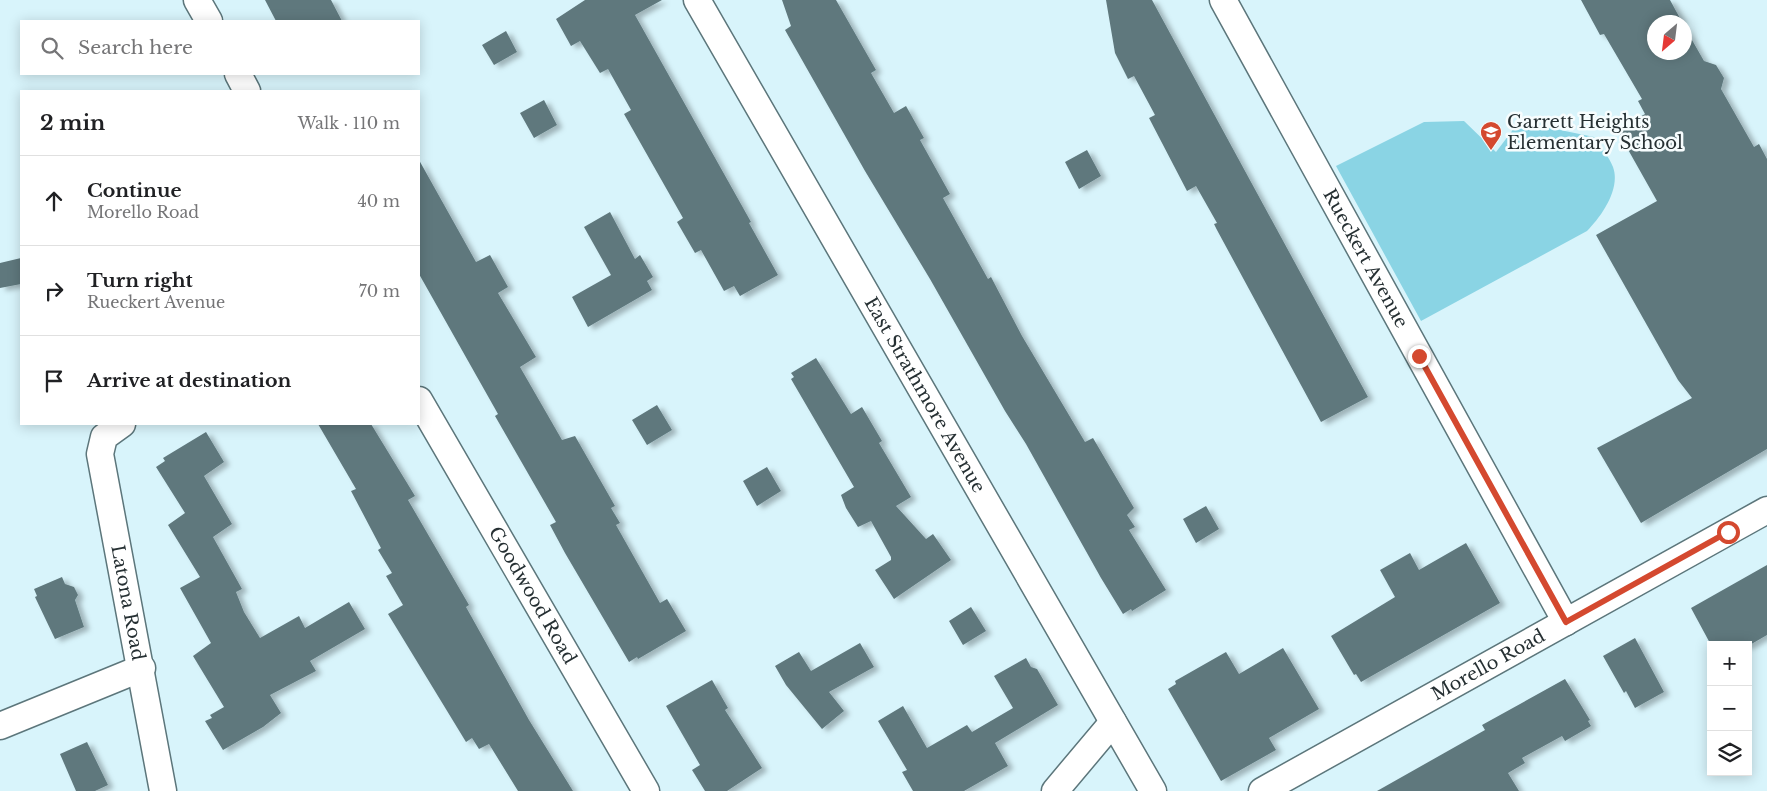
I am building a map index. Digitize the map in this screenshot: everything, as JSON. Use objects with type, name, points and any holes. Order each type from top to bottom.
[{"type":"street","points":[[197,0],[208,20]]},
{"type":"street","name":"East Strathmore Avenue","points":[[697,0],[1153,791]]},
{"type":"street","name":"Rueckert Avenue","points":[[1223,0],[1566,622]]},
{"type":"street","points":[[239,75],[246,90]]},
{"type":"street","name":"Goodwood Road","points":[[420,402],[646,791]]},
{"type":"street","name":"Latona Road","points":[[121,425],[104,437],[100,454],[117,554],[142,668],[163,791]]},
{"type":"street","name":"Morello Road","points":[[1262,791],[1767,510]]},
{"type":"street","points":[[0,726],[142,668]]},
{"type":"street","points":[[1055,791],[1113,722]]},
{"type":"shaded area","points":[[1464,121],[1496,152],[1515,127],[1536,125],[1594,137],[1613,167],[1615,175],[1614,184],[1608,202],[1587,231],[1421,321],[1336,166],[1424,122]]},
{"type":"building","points":[[265,0],[331,0],[341,20],[275,20]]},
{"type":"building","points":[[585,0],[662,0],[635,15],[751,222],[749,223],[778,275],[740,296],[734,286],[724,291],[701,250],[695,253],[677,222],[683,218],[624,114],[631,110],[608,69],[600,73],[580,41],[571,46],[556,19]]},
{"type":"building","points":[[782,0],[836,0],[876,70],[871,73],[894,113],[906,106],[924,138],[920,140],[950,194],[943,198],[988,279],[991,277],[1022,336],[1085,442],[1093,438],[1134,508],[1127,515],[1135,527],[1129,530],[1166,590],[1132,611],[1131,609],[1123,614],[1101,578],[1026,444],[865,171],[785,30],[791,26]]},
{"type":"building","points":[[1106,0],[1152,0],[1368,397],[1321,422],[1217,230],[1214,224],[1217,223],[1196,186],[1187,191],[1149,118],[1155,115],[1134,76],[1128,79],[1115,53]]},
{"type":"building","points":[[1581,0],[1670,0],[1678,15],[1647,15],[1647,60],[1692,60],[1692,40],[1704,61],[1716,65],[1724,78],[1721,89],[1754,147],[1759,144],[1767,159],[1767,449],[1641,523],[1597,448],[1692,398],[1678,380],[1596,235],[1657,201],[1617,130],[1645,114],[1638,101],[1642,99],[1604,34],[1600,35]]},
{"type":"building","points":[[506,31],[517,52],[494,65],[482,45]]},
{"type":"building","points":[[544,100],[557,125],[534,138],[520,113]]},
{"type":"building","points":[[1087,150],[1101,176],[1079,189],[1065,162]]},
{"type":"building","points":[[420,162],[476,262],[490,255],[508,287],[498,293],[536,357],[520,367],[562,440],[575,436],[615,506],[611,508],[620,523],[616,525],[660,603],[667,599],[686,631],[638,659],[637,657],[629,662],[550,525],[556,522],[495,416],[498,414],[420,276]]},
{"type":"building","points":[[610,212],[635,259],[640,255],[653,277],[647,281],[652,290],[588,327],[572,297],[611,275],[584,227]]},
{"type":"building","points":[[20,258],[20,284],[0,288],[0,263]]},
{"type":"building","points":[[816,358],[851,414],[862,407],[882,441],[879,443],[911,497],[896,506],[926,539],[933,534],[951,560],[894,599],[875,570],[891,560],[891,557],[871,521],[858,527],[846,508],[841,495],[854,487],[791,379],[794,377],[791,373]]},
{"type":"building","points":[[657,405],[672,430],[647,445],[632,420]]},
{"type":"building","points":[[319,425],[372,425],[415,496],[408,500],[469,605],[466,607],[529,720],[573,791],[518,791],[489,744],[479,749],[472,738],[466,742],[388,614],[403,605],[386,576],[392,573],[378,550],[381,548],[351,491],[356,489]]},
{"type":"building","points":[[206,432],[224,462],[204,476],[232,524],[213,537],[242,589],[236,592],[244,612],[260,638],[299,616],[305,628],[349,602],[365,629],[310,661],[316,671],[270,695],[281,713],[263,727],[223,750],[205,721],[212,718],[210,715],[224,707],[193,656],[211,643],[180,588],[200,577],[168,525],[185,513],[156,467],[165,461],[163,458]]},
{"type":"building","points":[[767,467],[781,491],[757,506],[743,481]]},
{"type":"building","points":[[1206,506],[1219,529],[1196,543],[1183,519]]},
{"type":"building","points":[[1466,543],[1500,603],[1361,682],[1356,674],[1354,675],[1331,636],[1395,597],[1380,570],[1410,553],[1419,570]]},
{"type":"building","points":[[1767,565],[1767,635],[1752,644],[1752,641],[1709,641],[1691,608]]},
{"type":"building","points":[[62,577],[65,584],[74,587],[78,595],[75,600],[84,627],[55,639],[35,597],[37,596],[34,589]]},
{"type":"building","points":[[971,607],[986,631],[963,645],[949,621]]},
{"type":"building","points":[[1635,638],[1664,692],[1635,708],[1626,691],[1624,693],[1603,656]]},
{"type":"building","points":[[860,643],[874,667],[829,692],[844,711],[822,729],[786,685],[775,666],[799,652],[811,671]]},
{"type":"building","points":[[1283,648],[1319,709],[1269,738],[1276,750],[1221,781],[1168,689],[1176,684],[1175,681],[1226,652],[1239,674]]},
{"type":"building","points":[[1026,658],[1031,667],[1037,669],[1058,705],[995,743],[1008,766],[964,791],[913,791],[902,772],[907,770],[878,721],[903,706],[927,748],[967,725],[972,732],[1013,708],[994,676]]},
{"type":"building","points":[[1565,679],[1590,720],[1588,721],[1591,726],[1565,741],[1562,736],[1522,758],[1525,763],[1508,773],[1519,791],[1377,791],[1485,730],[1482,725]]},
{"type":"building","points":[[712,680],[728,708],[725,710],[762,768],[727,791],[705,791],[692,770],[700,765],[666,706]]},
{"type":"building","points":[[87,742],[108,785],[95,791],[76,791],[60,754]]},
{"type":"place","name":"Garrett Heights Elementary School","points":[[1491,151]]},
{"type":"route","points":[[1419,356],[1566,622],[1728,532]]}]
